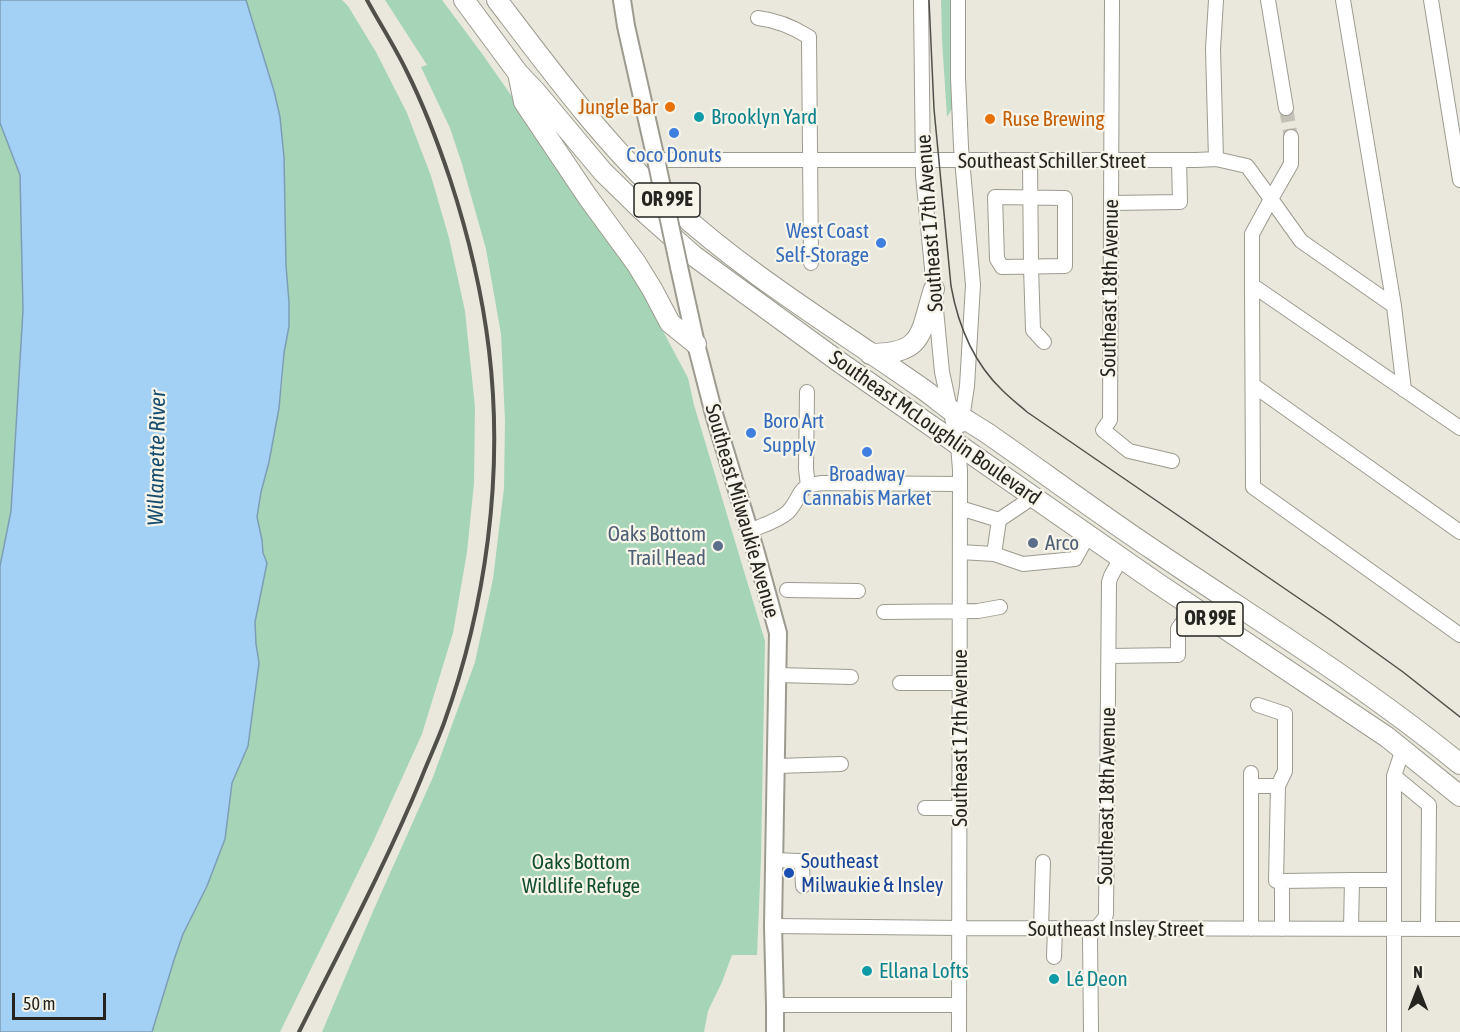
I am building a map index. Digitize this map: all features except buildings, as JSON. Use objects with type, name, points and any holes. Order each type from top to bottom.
[{"type":"highway","name":"Southeast McLoughlin Boulevard","points":[[464,0],[518,73],[603,172],[694,256],[958,445],[1193,607],[1358,717],[1403,749],[1460,796]]},
{"type":"highway","name":"Southeast McLoughlin Boulevard","points":[[497,0],[583,111],[639,174],[670,204],[750,269],[1153,550],[1381,703],[1460,764]]},
{"type":"highway","points":[[518,73],[524,102],[587,196],[636,263],[670,323],[696,344]]},
{"type":"highway","points":[[870,354],[892,353],[914,344],[919,336],[934,289]]},
{"type":"main road","name":"Southeast Milwaukie Avenue","points":[[622,0],[696,344],[778,633],[773,926],[775,1032]]},
{"type":"street","name":"Southeast 17th Avenue","points":[[921,0],[923,161],[942,372],[956,414],[960,484],[959,1032]]},
{"type":"street","name":"Southeast 17th Avenue","points":[[956,414],[967,386],[973,285],[962,161],[958,77],[958,0]]},
{"type":"street","name":"Southeast 18th Avenue","points":[[1112,0],[1110,420],[1103,430],[1129,451],[1172,461]]},
{"type":"street","points":[[1216,0],[1213,49],[1216,159]]},
{"type":"street","points":[[1268,0],[1286,108]]},
{"type":"street","points":[[1343,0],[1394,306],[1404,390]]},
{"type":"street","points":[[1431,0],[1460,180]]},
{"type":"street","points":[[758,18],[797,29],[809,37],[811,263]]},
{"type":"street","points":[[1291,137],[1290,164],[1252,234],[1253,487],[1460,635]]},
{"type":"street","name":"Southeast Schiller Street","points":[[657,162],[1216,159],[1247,166],[1301,241],[1394,306]]},
{"type":"street","points":[[1030,160],[1033,330],[1044,342]]},
{"type":"street","points":[[1111,203],[1180,202],[1179,160]]},
{"type":"street","points":[[995,197],[1065,198],[1065,266],[1031,267],[1002,267],[997,259],[995,197]]},
{"type":"street","points":[[1252,285],[1460,428]]},
{"type":"street","points":[[1253,386],[1460,532]]},
{"type":"street","points":[[807,392],[806,469],[808,486]]},
{"type":"street","points":[[749,531],[788,512],[802,489],[808,486],[822,483],[960,484]]},
{"type":"street","points":[[994,554],[999,520],[1033,497]]},
{"type":"street","points":[[960,508],[999,520]]},
{"type":"street","points":[[960,552],[994,554],[1023,564],[1075,559],[1088,535]]},
{"type":"street","name":"Southeast 18th Avenue","points":[[1091,1032],[1089,940],[1106,914],[1109,582],[1121,558]]},
{"type":"street","points":[[787,590],[858,591]]},
{"type":"street","points":[[884,612],[978,611],[1000,607]]},
{"type":"street","points":[[1109,656],[1178,655],[1178,629],[1193,607]]},
{"type":"street","points":[[778,675],[851,677]]},
{"type":"street","points":[[900,684],[960,683]]},
{"type":"street","points":[[1258,705],[1285,714],[1285,771],[1278,786],[1282,929]]},
{"type":"street","points":[[1394,1032],[1394,776],[1403,749]]},
{"type":"street","points":[[776,766],[841,764]]},
{"type":"street","points":[[1394,776],[1429,806],[1428,929]]},
{"type":"street","points":[[1251,929],[1251,779],[1278,786]]},
{"type":"street","points":[[925,808],[960,808]]},
{"type":"street","points":[[774,860],[799,861],[802,866],[803,886]]},
{"type":"street","points":[[1043,862],[1048,928],[1054,957]]},
{"type":"street","points":[[1351,929],[1352,880]]},
{"type":"street","points":[[1251,881],[1394,880]]},
{"type":"street","name":"Southeast Insley Street","points":[[773,926],[1460,929]]},
{"type":"street","points":[[776,1005],[959,1005]]},
{"type":"green space","points":[[246,0],[342,0],[376,52],[407,113],[431,176],[449,238],[465,311],[475,407],[474,483],[467,552],[453,633],[422,734],[373,842],[280,1032],[152,1032],[183,934],[207,886],[225,839],[232,783],[248,746],[259,663],[255,622],[267,563],[257,517],[282,385],[289,326],[289,302],[284,157],[280,117]]},
{"type":"green space","name":"Oaks Bottom Wildlife Refuge","points":[[385,0],[442,0],[623,256],[688,378],[694,405],[765,641],[757,955],[732,955],[708,1011],[704,1032],[322,1032],[433,777],[475,662],[493,579],[504,488],[505,421],[501,334],[486,249],[450,128],[421,67],[427,65]]},
{"type":"green space","points":[[941,0],[954,0],[954,105],[947,117],[942,40]]},
{"type":"green space","points":[[0,123],[20,175],[23,310],[11,511],[0,566]]},
{"type":"water","name":"Willamette River","points":[[0,0],[246,0],[280,117],[284,157],[289,326],[279,408],[257,517],[267,563],[255,622],[259,663],[248,746],[232,783],[225,839],[207,886],[183,934],[152,1032],[0,1032],[0,566],[11,511],[23,310],[20,175],[0,123]]},
{"type":"tunnel","points":[[1286,108],[1291,137]]},
{"type":"tram line","points":[[929,0],[934,109],[951,286],[963,329],[983,368],[1002,390],[1027,412],[1332,621],[1460,717]]},
{"type":"railway","points":[[299,1032],[393,843],[444,723],[459,679],[481,587],[492,492],[493,397],[489,350],[478,285],[463,221],[425,111],[402,63],[367,0]]},
{"type":"place","name":"Jungle Bar","points":[[670,107]]},
{"type":"place","name":"Brooklyn Yard","points":[[699,117]]},
{"type":"place","name":"Ruse Brewing","points":[[990,119]]},
{"type":"place","name":"Coco Donuts","points":[[674,133]]},
{"type":"place","name":"West Coast Self-Storage","points":[[881,243]]},
{"type":"place","name":"Boro Art Supply","points":[[751,433]]},
{"type":"place","name":"Broadway Cannabis Market","points":[[867,452]]},
{"type":"place","name":"Arco","points":[[1033,543]]},
{"type":"place","name":"Oaks Bottom Trail Head","points":[[718,546]]},
{"type":"place","name":"Southeast Milwaukie & Insley","points":[[789,873]]},
{"type":"place","name":"Ellana Lofts","points":[[867,971]]},
{"type":"place","name":"Lé Deon","points":[[1054,979]]}]
